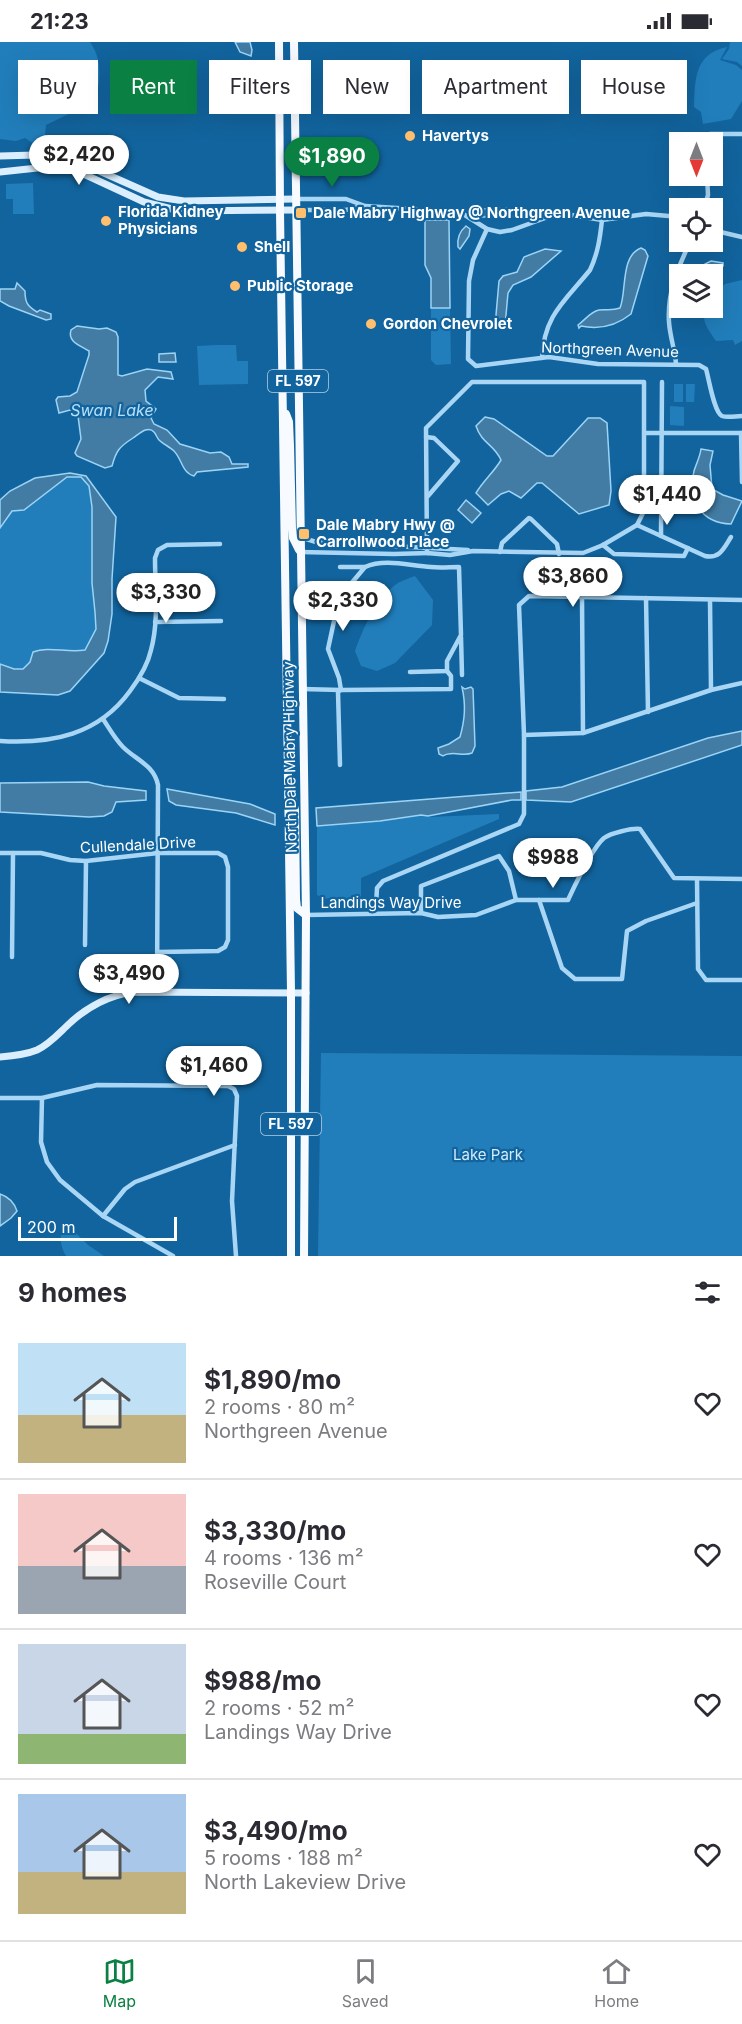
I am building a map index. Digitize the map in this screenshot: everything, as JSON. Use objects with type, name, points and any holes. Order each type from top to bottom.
[{"type":"main road","name":"North Dale Mabry Highway","points":[[279,42],[289,788],[291,1256]]},
{"type":"main road","name":"North Dale Mabry Highway","points":[[294,42],[306,915],[304,1256]]},
{"type":"main road","points":[[283,404],[289,422],[293,538],[300,552]]},
{"type":"main road","points":[[289,788],[295,810],[297,908],[306,915]]},
{"type":"street","points":[[723,134],[742,134]]},
{"type":"street","points":[[0,156],[70,158],[158,197],[184,201],[346,200],[365,206],[460,212],[487,230],[506,231],[559,213],[602,220],[646,214],[669,216]]},
{"type":"street","points":[[44,156],[46,167]]},
{"type":"street","points":[[0,172],[56,166],[75,170],[144,202],[180,211],[345,210],[365,206]]},
{"type":"street","points":[[542,358],[543,339],[550,320],[590,270],[594,261],[600,241],[602,220]]},
{"type":"street","name":"Northgreen Avenue","points":[[487,230],[473,260],[469,281],[468,359],[476,366],[542,358],[562,358],[598,364],[703,366],[706,369],[717,411],[723,416],[742,416]]},
{"type":"street","points":[[723,233],[742,237]]},
{"type":"street","points":[[676,364],[670,325],[670,298],[676,274],[686,252]]},
{"type":"street","points":[[300,537],[316,542],[393,546],[450,555],[473,551],[583,553],[603,545],[637,525],[644,511],[644,382],[472,382],[426,428],[427,550]]},
{"type":"street","points":[[661,536],[662,382]]},
{"type":"street","points":[[645,433],[742,433],[742,482]]},
{"type":"street","points":[[426,437],[434,438],[458,461],[428,496]]},
{"type":"street","points":[[500,552],[502,543],[528,518],[557,544],[559,554]]},
{"type":"street","points":[[637,525],[712,557],[720,554],[730,537]]},
{"type":"street","points":[[0,741],[39,741],[64,737],[78,733],[103,719],[123,701],[139,678],[151,651],[155,622],[155,558],[158,550],[167,545],[220,544]]},
{"type":"street","points":[[350,553],[351,544]]},
{"type":"street","points":[[603,545],[614,554],[684,556],[688,548]]},
{"type":"street","points":[[393,546],[395,563]]},
{"type":"street","points":[[300,552],[394,554],[462,548],[473,551]]},
{"type":"street","points":[[340,567],[365,567],[372,564],[395,563],[434,568],[459,567],[462,675]]},
{"type":"street","points":[[340,765],[338,692],[341,690],[328,649],[339,598],[365,567]]},
{"type":"street","points":[[370,913],[376,906],[377,888],[383,881],[519,824],[524,814],[524,735],[519,605],[529,596],[742,600]]},
{"type":"street","points":[[582,597],[584,733]]},
{"type":"street","points":[[646,598],[648,712]]},
{"type":"street","points":[[710,600],[711,690]]},
{"type":"street","points":[[155,622],[221,621]]},
{"type":"street","points":[[302,689],[452,689],[447,661],[461,634]]},
{"type":"street","points":[[410,672],[447,671]]},
{"type":"street","points":[[139,678],[179,698],[224,699]]},
{"type":"street","points":[[524,735],[584,733],[711,690],[742,683]]},
{"type":"street","points":[[103,719],[122,746],[150,768],[158,785],[157,992]]},
{"type":"street","name":"Landings Way Drive","points":[[306,915],[370,913],[421,913],[438,917],[476,915],[516,900],[568,900],[583,869],[604,838],[632,828],[640,829],[674,878],[742,879]]},
{"type":"street","name":"Cullendale Drive","points":[[0,853],[41,853],[70,860],[86,861],[158,853],[218,853],[225,857],[228,867],[228,940],[225,947],[218,951],[158,952]]},
{"type":"street","points":[[12,957],[13,853]]},
{"type":"street","points":[[421,913],[421,886],[499,856],[509,871],[516,900]]},
{"type":"street","points":[[85,945],[86,861]]},
{"type":"street","points":[[697,879],[698,969],[706,980],[742,980]]},
{"type":"street","points":[[539,900],[562,968],[575,979],[622,979],[627,932],[646,921],[697,903]]},
{"type":"street","points":[[0,1057],[20,1055],[36,1050],[73,1020],[106,999],[133,992],[306,993]]},
{"type":"street","points":[[0,1098],[42,1098],[97,1085],[228,1086],[234,1089],[237,1096],[232,1201],[236,1256]]},
{"type":"street","points":[[42,1098],[41,1142],[47,1162],[60,1180],[103,1216],[173,1256]]},
{"type":"street","points":[[103,1216],[125,1189],[135,1182],[235,1145]]},
{"type":"green space","points":[[0,42],[90,42],[98,60],[18,60],[18,114],[69,114],[46,125],[44,143],[35,145],[25,138],[16,141],[0,139]]},
{"type":"green space","points":[[730,42],[742,42],[742,66],[737,62],[722,59],[729,49]]},
{"type":"green space","points":[[727,47],[720,60],[736,65],[742,70],[742,101],[731,119],[703,124],[701,112],[694,107],[698,70],[708,56],[716,50]]},
{"type":"green space","points":[[33,183],[34,214],[13,214],[13,199],[6,199],[6,184]]},
{"type":"green space","points":[[742,280],[742,341],[735,345],[733,340],[716,341],[704,318],[723,318],[723,286]]},
{"type":"green space","points":[[431,308],[450,308],[451,364],[436,365],[431,360]]},
{"type":"green space","points":[[236,345],[237,361],[248,361],[248,384],[199,385],[197,346]]},
{"type":"green space","points":[[674,384],[683,384],[683,402],[674,402]]},
{"type":"green space","points":[[686,384],[695,384],[694,402],[686,402]]},
{"type":"green space","points":[[670,406],[684,407],[684,426],[670,425]]},
{"type":"green space","points":[[67,476],[81,477],[89,486],[92,507],[92,583],[96,628],[85,650],[33,652],[30,662],[23,669],[14,669],[0,664],[0,528],[12,511],[24,510]]},
{"type":"green space","points":[[415,576],[433,600],[432,625],[395,663],[377,671],[361,666],[355,651],[377,605],[390,589]]},
{"type":"green space","points":[[499,814],[499,819],[361,878],[361,898],[326,899],[317,895],[317,826],[421,815],[430,817]]},
{"type":"green space","name":"Lake Park","points":[[321,1053],[742,1056],[742,1256],[318,1256]]},
{"type":"green space","points":[[66,1226],[104,1256],[66,1256],[61,1244],[61,1236]]},
{"type":"water","points":[[235,42],[250,42],[251,56],[240,52]]},
{"type":"water","points":[[521,208],[521,212],[516,216],[482,217],[478,215],[478,209]]},
{"type":"water","points":[[425,220],[449,220],[450,308],[431,308],[431,278],[425,265]]},
{"type":"water","points":[[466,226],[470,229],[469,236],[460,249],[458,247],[459,238]]},
{"type":"water","points":[[641,248],[648,256],[631,314],[620,322],[608,326],[595,328],[581,326],[579,328],[578,325],[596,311],[620,308],[627,266],[634,252]]},
{"type":"water","points":[[545,249],[561,251],[531,277],[513,285],[508,293],[505,326],[502,329],[498,326],[496,315],[499,281],[503,276],[517,272],[524,257]]},
{"type":"water","points":[[711,261],[723,263],[723,264],[705,264]]},
{"type":"water","points":[[17,283],[25,291],[29,306],[37,312],[40,310],[51,314],[51,319],[46,320],[0,301],[0,289],[15,289]]},
{"type":"water","name":"Swan Lake","points":[[77,326],[107,328],[116,332],[118,375],[147,369],[171,372],[173,379],[158,377],[145,390],[146,401],[156,409],[151,418],[154,424],[167,430],[180,444],[210,453],[221,452],[229,457],[232,464],[248,464],[248,467],[197,472],[194,476],[187,472],[177,454],[149,429],[141,432],[121,447],[112,466],[105,468],[77,456],[75,453],[81,439],[78,416],[70,410],[59,413],[56,400],[58,397],[70,396],[77,392],[89,355],[89,351],[71,338],[71,330]]},
{"type":"water","points":[[175,353],[176,362],[159,362],[159,354]]},
{"type":"water","points":[[485,417],[494,419],[547,456],[553,456],[588,418],[600,418],[607,423],[611,491],[609,505],[579,514],[542,483],[537,483],[521,498],[509,491],[501,494],[488,505],[476,493],[501,460],[495,450],[481,437],[476,426]]},
{"type":"water","points":[[701,449],[713,451],[710,465],[712,489],[742,501],[731,524],[721,523],[704,514],[695,500],[692,482]]},
{"type":"water","points":[[70,473],[86,476],[116,517],[112,614],[108,641],[104,653],[70,691],[58,695],[0,692],[0,664],[14,669],[23,669],[30,662],[33,652],[39,650],[85,650],[96,629],[92,583],[92,507],[89,486],[81,477],[67,477],[24,510],[12,511],[0,528],[0,500],[10,491],[35,478]]},
{"type":"water","points":[[466,500],[481,513],[472,523],[458,510]]},
{"type":"water","points":[[462,687],[473,689],[475,746],[472,753],[443,756],[439,754],[438,748],[460,737],[464,712]]},
{"type":"water","points":[[742,731],[742,745],[571,802],[526,800],[526,791],[562,787],[708,738]]},
{"type":"water","points":[[88,782],[146,791],[146,800],[116,802],[112,812],[104,816],[0,812],[0,783]]},
{"type":"water","points":[[167,789],[250,804],[275,814],[275,825],[236,813],[176,805],[169,801]]},
{"type":"water","points":[[521,792],[521,800],[428,816],[317,826],[316,808]]},
{"type":"water","points":[[0,1194],[11,1200],[17,1211],[0,1226]]},
{"type":"place","name":"Havertys","points":[[410,136]]},
{"type":"place","name":"Dale Mabry Highway @ Northgreen Avenue","points":[[301,213]]},
{"type":"place","name":"Florida Kidney Physicians","points":[[106,221]]},
{"type":"place","name":"Shell","points":[[242,247]]},
{"type":"place","name":"Public Storage","points":[[235,286]]},
{"type":"place","name":"Gordon Chevrolet","points":[[371,324]]},
{"type":"place","name":"Dale Mabry Hwy @ Carrollwood Place","points":[[304,534]]}]
